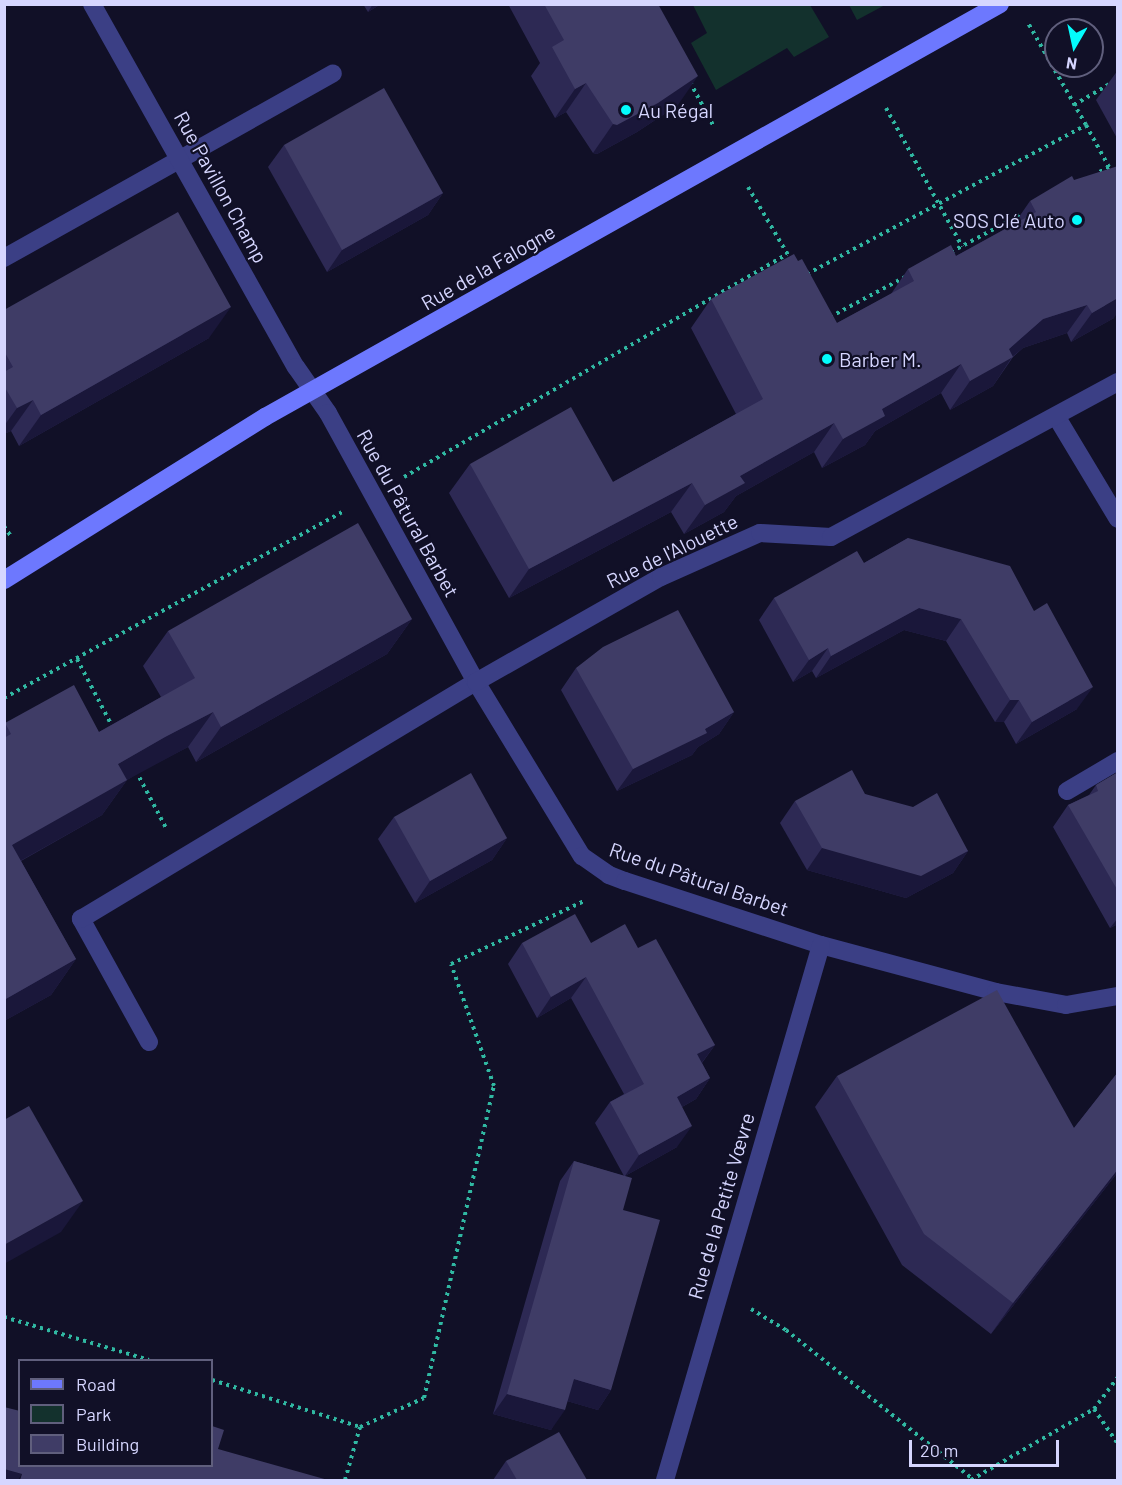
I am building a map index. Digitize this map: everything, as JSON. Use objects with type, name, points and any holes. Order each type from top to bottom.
[{"type":"street","name":"Rue Pavillon Champ","points":[[92,4],[296,367],[313,390]]},
{"type":"street","name":"Rue de la Falogne","points":[[4,580],[313,390],[729,154],[1000,4]]},
{"type":"street","points":[[4,258],[333,73]]},
{"type":"street","name":"Rue de l'Alouette","points":[[149,1042],[81,920],[476,682],[660,577],[760,533],[831,537],[1118,382]]},
{"type":"street","name":"Rue du Pâtural Barbet","points":[[313,390],[476,682],[582,856],[609,875],[625,881],[821,945],[996,992],[1066,1005],[1118,996]]},
{"type":"street","points":[[1056,416],[1118,519]]},
{"type":"street","points":[[1067,791],[1118,761]]},
{"type":"street","name":"Rue de la Petite Vœvre","points":[[665,1480],[821,945]]},
{"type":"path","points":[[1023,15],[1109,167],[1088,178]]},
{"type":"path","points":[[686,74],[729,154],[792,262]]},
{"type":"path","points":[[868,76],[962,246]]},
{"type":"path","points":[[1074,105],[1118,80]]},
{"type":"path","points":[[801,277],[1086,125]]},
{"type":"path","points":[[942,257],[1036,207]]},
{"type":"path","points":[[824,320],[913,273]]},
{"type":"path","points":[[77,659],[116,732]]},
{"type":"path","points":[[132,764],[182,858]]},
{"type":"path","points":[[213,1380],[360,1427],[424,1398],[494,1086],[451,964],[625,881]]},
{"type":"path","points":[[720,1290],[786,1330],[972,1480],[1094,1408],[1118,1377]]},
{"type":"path","points":[[4,1317],[146,1359]]},
{"type":"path","points":[[1094,1408],[1118,1444]]},
{"type":"path","points":[[345,1480],[360,1427]]},
{"type":"green space","points":[[693,5],[810,5],[829,37],[794,57],[787,48],[716,90],[691,43],[707,33]]},
{"type":"green space","points":[[849,5],[885,5],[857,20]]},
{"type":"building","points":[[544,4],[658,4],[698,76],[658,103],[617,125],[613,124],[586,83],[575,89],[552,47],[564,40]]},
{"type":"building","points":[[384,88],[443,193],[342,250],[284,145]]},
{"type":"building","points":[[1118,166],[1118,298],[1092,313],[1087,305],[1043,319],[1009,349],[1013,357],[970,381],[961,364],[882,409],[885,416],[843,439],[834,423],[740,476],[745,483],[705,505],[692,483],[529,569],[470,464],[571,407],[613,482],[763,399],[711,299],[794,254],[798,261],[802,259],[837,323],[914,281],[908,269],[951,245],[956,256],[1036,212],[1030,201],[1072,176],[1074,180]]},
{"type":"building","points":[[178,212],[231,307],[41,415],[33,400],[17,408],[4,386],[4,372],[13,367],[4,351],[4,310]]},
{"type":"building","points":[[358,523],[412,619],[221,727],[213,712],[165,737],[118,764],[127,780],[12,845],[76,959],[4,1000],[4,738],[11,734],[5,723],[74,685],[99,732],[195,678],[168,631]]},
{"type":"building","points":[[908,538],[1010,566],[1034,611],[1047,603],[1093,687],[1032,722],[1019,700],[1010,700],[961,619],[919,608],[831,656],[828,648],[809,660],[774,598],[857,551],[864,563]]},
{"type":"building","points":[[678,610],[734,712],[705,729],[707,733],[633,769],[576,668],[603,647]]},
{"type":"building","points":[[852,770],[865,794],[913,807],[937,793],[968,851],[921,876],[822,848],[795,801]]},
{"type":"building","points":[[1118,772],[1118,891],[1068,805],[1098,791],[1096,785]]},
{"type":"building","points":[[471,773],[507,838],[430,881],[394,817]]},
{"type":"building","points":[[575,914],[591,943],[625,924],[638,948],[656,939],[715,1045],[697,1054],[710,1078],[677,1097],[692,1126],[639,1155],[610,1102],[644,1084],[586,977],[551,997],[522,943]]},
{"type":"building","points":[[997,990],[1074,1128],[1118,1072],[1118,1169],[1013,1303],[924,1234],[837,1076]]},
{"type":"building","points":[[29,1106],[83,1201],[4,1245],[4,1120]]},
{"type":"building","points":[[574,1161],[632,1178],[623,1210],[660,1220],[611,1390],[574,1379],[565,1410],[507,1394]]},
{"type":"building","points":[[4,1407],[18,1410],[18,1467],[213,1467],[213,1426],[224,1430],[218,1449],[328,1480],[20,1480],[22,1474],[4,1469]]},
{"type":"building","points":[[559,1432],[587,1480],[517,1480],[506,1461]]},
{"type":"place","name":"Au Régal","points":[[626,110]]},
{"type":"place","name":"SOS Clé Auto","points":[[1077,220]]},
{"type":"place","name":"Barber M.","points":[[827,359]]}]
